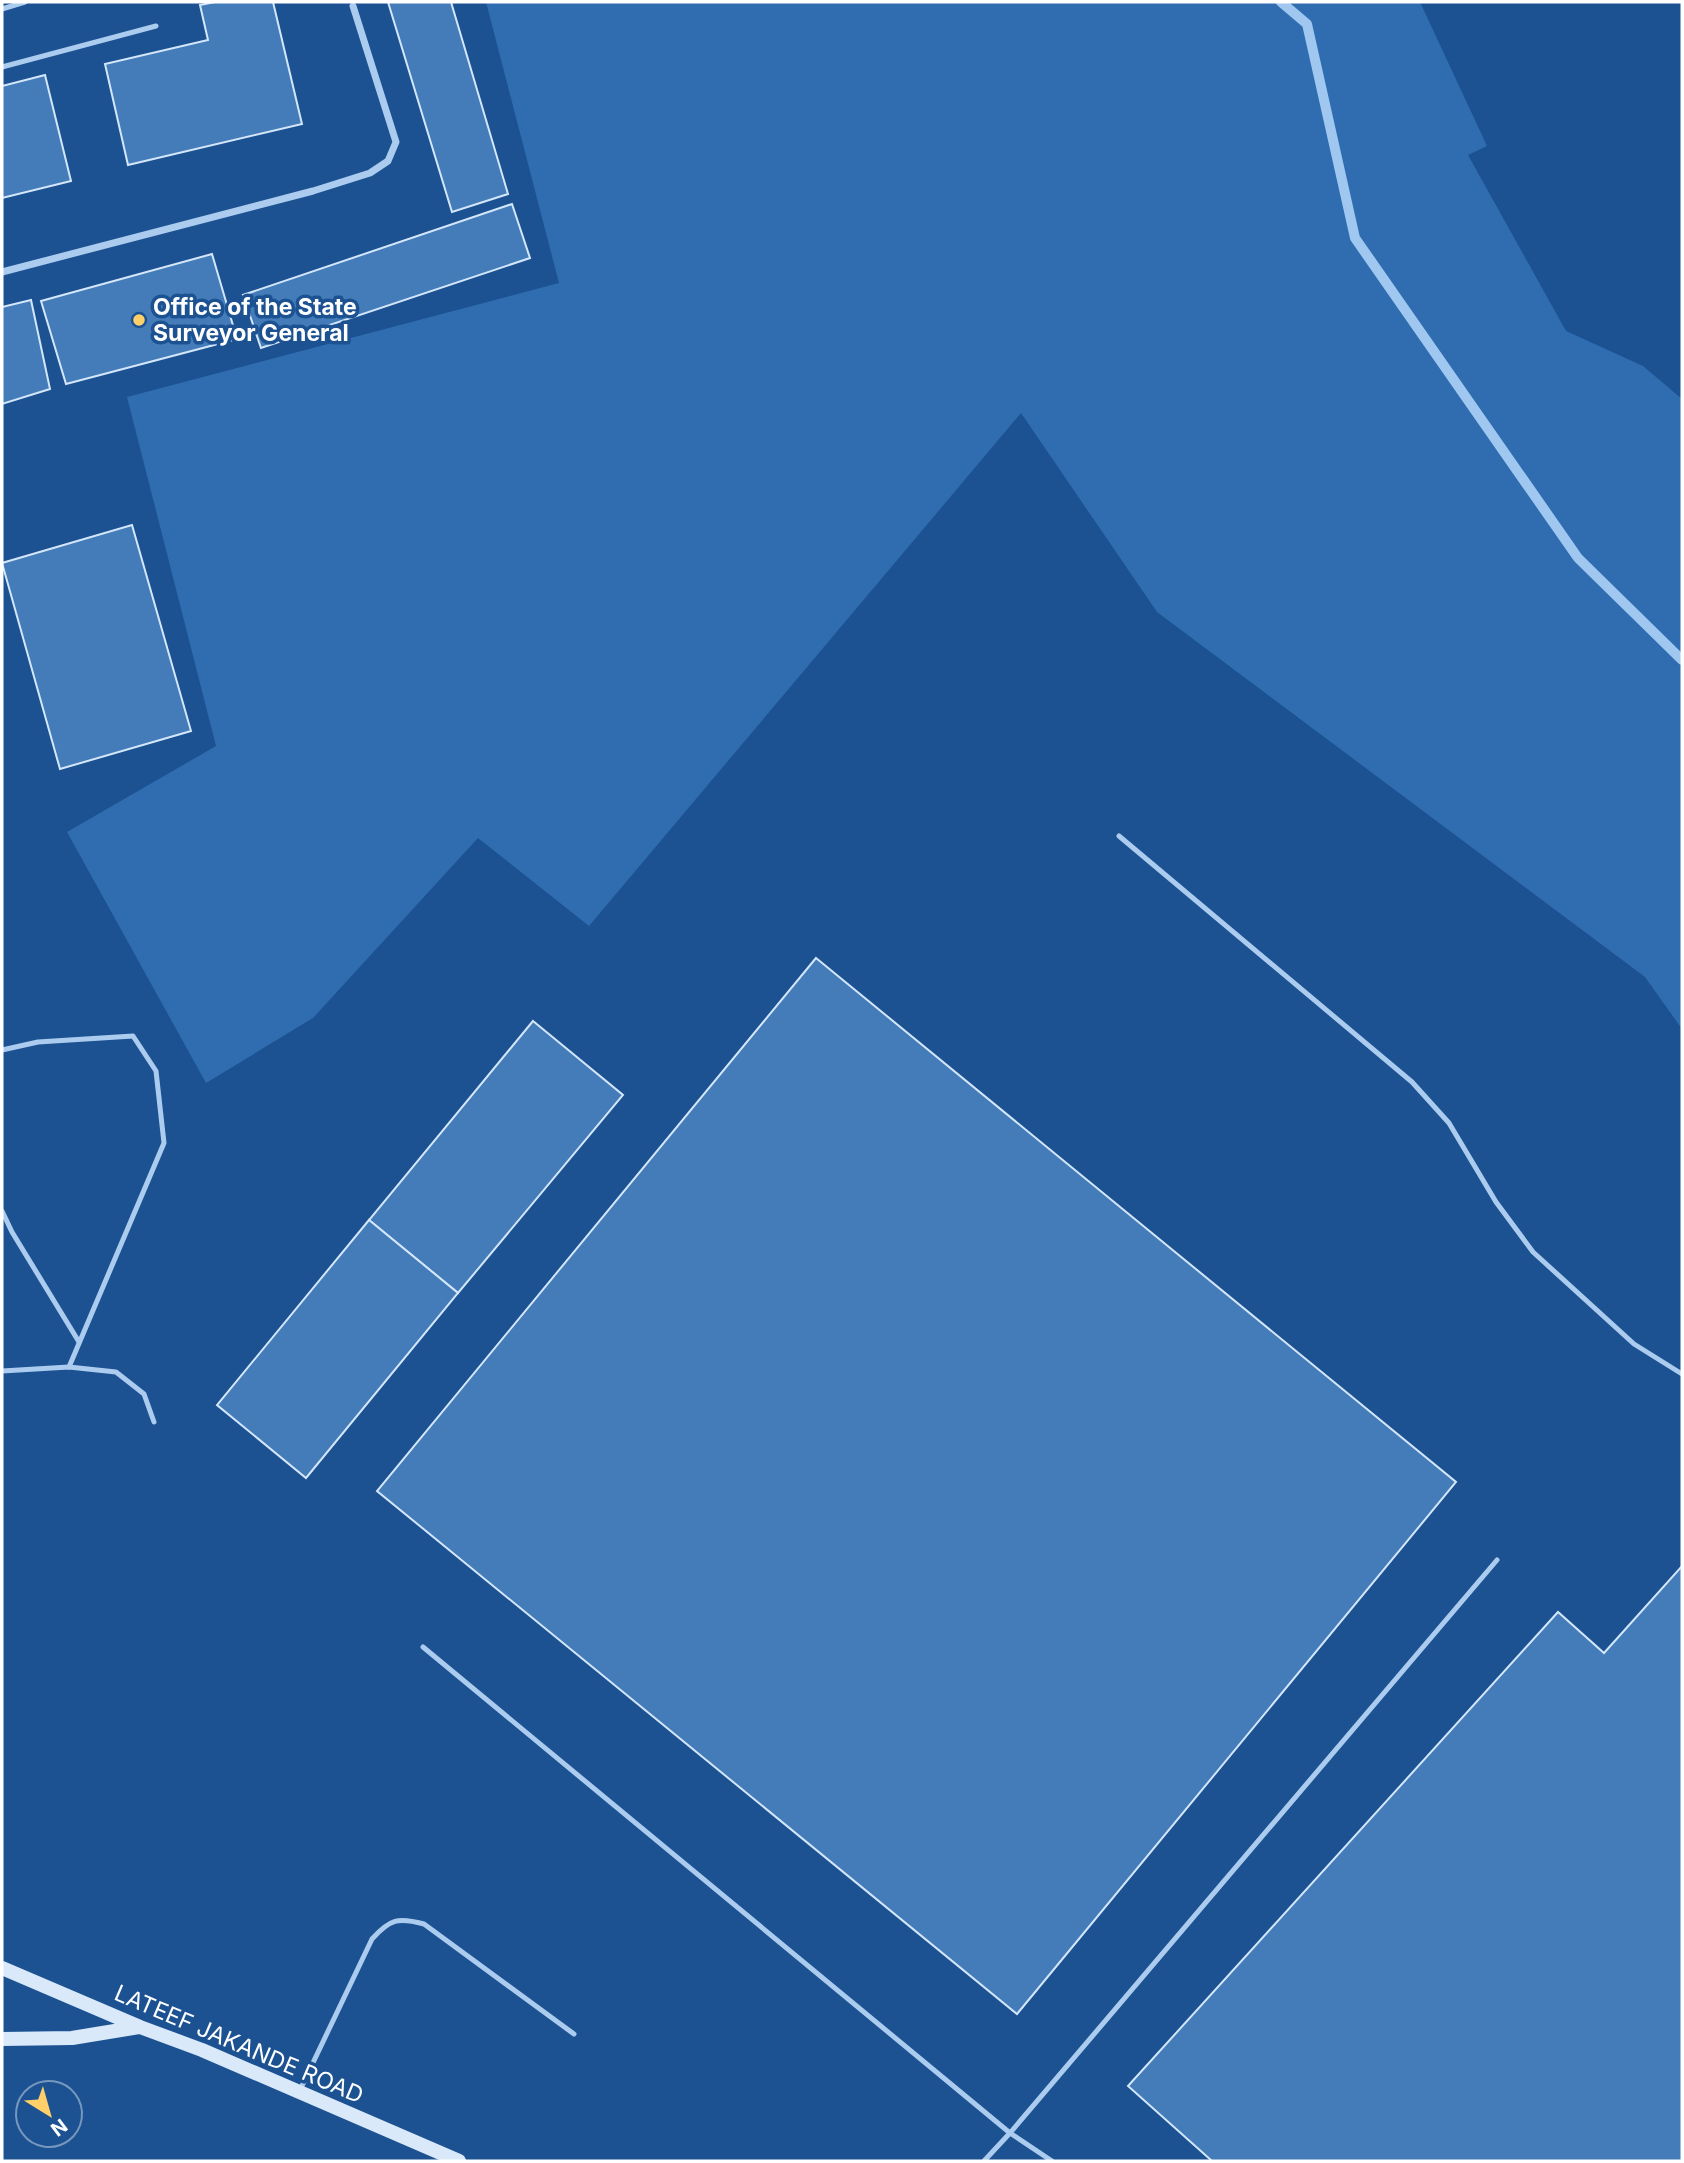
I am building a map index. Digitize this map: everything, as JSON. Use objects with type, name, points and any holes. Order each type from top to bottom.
[{"type":"main road","name":"LATEEF JAKANDE ROAD","points":[[2,1968],[140,2027],[202,2050],[459,2161]]},
{"type":"main road","points":[[2,2039],[72,2038],[140,2027]]},
{"type":"street","points":[[2,272],[313,191],[370,173],[388,161],[396,142],[353,6]]},
{"type":"lane","points":[[2,9],[25,2]]},
{"type":"lane","points":[[2,67],[156,26]]},
{"type":"lane","points":[[1119,836],[1412,1082],[1449,1123],[1496,1202],[1533,1252],[1634,1345],[1682,1374]]},
{"type":"lane","points":[[2,1050],[38,1042],[134,1036],[156,1071],[164,1143],[69,1367]]},
{"type":"lane","points":[[2,1211],[79,1342]]},
{"type":"lane","points":[[2,1371],[69,1367],[116,1372],[144,1394],[154,1422]]},
{"type":"lane","points":[[984,2161],[1497,1560]]},
{"type":"lane","points":[[423,1647],[1010,2133],[1052,2161]]},
{"type":"lane","points":[[298,2092],[372,1939],[386,1924],[404,1919],[424,1924],[574,2034]]},
{"type":"shaded area","points":[[486,2],[1420,2],[1487,146],[1468,155],[1566,331],[1643,366],[1682,399],[1682,1029],[1645,977],[1157,612],[1021,413],[589,926],[478,838],[313,1018],[206,1083],[67,832],[216,746],[127,397],[559,283]]},
{"type":"building","points":[[215,2],[273,2],[302,124],[128,165],[105,64],[208,40],[200,5]]},
{"type":"building","points":[[388,2],[451,2],[508,194],[452,212]]},
{"type":"building","points":[[45,75],[71,181],[2,198],[2,86]]},
{"type":"building","points":[[512,204],[530,258],[261,348],[243,295]]},
{"type":"building","name":"Office of the State Surveyor General","points":[[212,254],[237,339],[66,384],[41,301]]},
{"type":"building","points":[[31,300],[50,389],[2,404],[2,307]]},
{"type":"building","points":[[132,525],[191,731],[60,769],[2,563]]},
{"type":"building","points":[[816,958],[1456,1482],[1017,2014],[377,1491]]},
{"type":"building","points":[[533,1021],[623,1095],[458,1293],[369,1220]]},
{"type":"building","points":[[369,1220],[458,1293],[306,1478],[217,1405]]},
{"type":"building","points":[[1682,1566],[1682,2161],[1212,2161],[1128,2086],[1558,1612],[1604,1653]]},
{"type":"waterway","points":[[1281,2],[1307,24],[1355,238],[1578,558],[1682,660]]},
{"type":"place","name":"Office of the State Surveyor General","points":[[139,320]]}]
